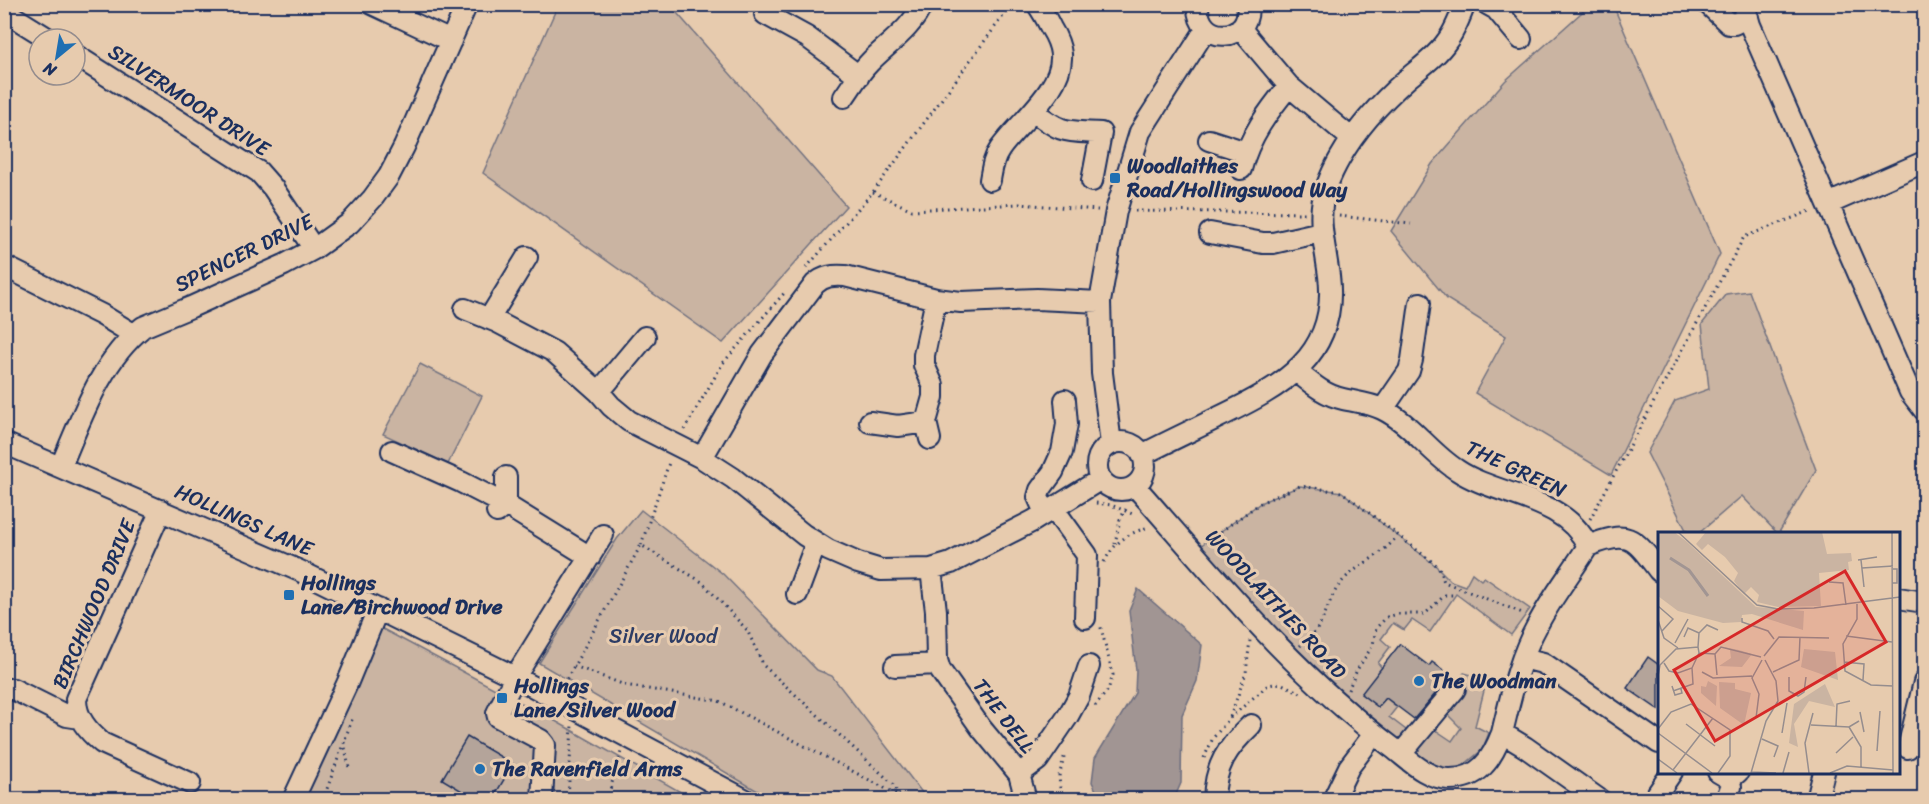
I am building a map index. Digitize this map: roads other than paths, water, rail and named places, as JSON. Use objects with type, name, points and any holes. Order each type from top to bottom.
[{"type":"street","points":[[372,4],[451,41]]},
{"type":"street","name":"SPENCER DRIVE","points":[[61,466],[95,388],[133,334],[143,327],[232,289],[314,249],[350,223],[373,198],[389,176],[404,147],[467,4]]},
{"type":"street","points":[[844,97],[866,65],[908,25],[922,4]]},
{"type":"street","points":[[1198,4],[1200,22],[1206,29],[1220,35],[1229,34],[1240,28],[1247,17],[1247,4]]},
{"type":"street","points":[[1142,455],[1260,397],[1296,371],[1320,340],[1331,303],[1321,223],[1322,197],[1327,185],[1352,139],[1381,105],[1448,41],[1465,4]]},
{"type":"street","points":[[1487,4],[1496,9],[1521,39]]},
{"type":"street","points":[[1708,4],[1729,24],[1734,24],[1746,11],[1910,392],[1924,410]]},
{"type":"street","points":[[990,180],[999,150],[1034,111],[1053,84],[1061,66],[1061,52],[1042,6]]},
{"type":"street","points":[[4,11],[30,27]]},
{"type":"street","points":[[765,14],[807,37],[859,76]]},
{"type":"street","points":[[1240,28],[1289,86],[1352,139]]},
{"type":"street","points":[[1111,444],[1102,374],[1100,302],[1116,211],[1140,132],[1206,29]]},
{"type":"street","name":"SILVERMOOR DRIVE","points":[[87,64],[259,172],[273,188],[314,249]]},
{"type":"street","points":[[1209,140],[1243,160],[1272,106],[1289,86]]},
{"type":"street","points":[[1034,111],[1064,131],[1101,133],[1092,181]]},
{"type":"street","points":[[1828,204],[1924,162]]},
{"type":"street","points":[[1210,233],[1273,243],[1321,223]]},
{"type":"street","points":[[489,319],[527,257]]},
{"type":"street","points":[[4,266],[102,315],[133,334]]},
{"type":"street","points":[[702,458],[762,354],[822,278],[832,275],[845,276],[936,299],[975,303],[1037,299],[1100,302]]},
{"type":"street","points":[[870,422],[928,430],[933,385],[924,365],[924,355],[936,299]]},
{"type":"street","points":[[1383,409],[1408,371],[1412,360],[1420,303]]},
{"type":"street","points":[[465,309],[531,338],[554,352],[630,421],[702,458],[733,478],[816,543],[858,563],[881,570],[931,569],[951,563],[978,551],[1101,479]]},
{"type":"street","points":[[599,392],[645,338]]},
{"type":"street","name":"THE GREEN","points":[[1296,371],[1326,394],[1364,402],[1383,409],[1455,469],[1472,479],[1527,497],[1564,519],[1585,540]]},
{"type":"street","points":[[1065,400],[1067,424],[1062,452],[1038,496],[1087,555],[1092,618]]},
{"type":"street","name":"HOLLINGS LANE","points":[[4,442],[300,571],[515,677],[746,800]]},
{"type":"street","points":[[1120,442],[1129,444],[1139,450],[1142,455],[1145,465],[1144,472],[1135,486],[1125,490],[1116,490],[1108,487],[1097,473],[1097,461],[1105,448],[1111,444],[1120,442]]},
{"type":"street","points":[[392,451],[460,482],[501,509],[590,557]]},
{"type":"street","points":[[501,509],[506,477]]},
{"type":"street","name":"WOODLAITHES ROAD","points":[[1135,486],[1287,656],[1374,734],[1429,775],[1447,779],[1464,777],[1480,769],[1493,755],[1502,733],[1523,658],[1540,620],[1585,540]]},
{"type":"street","name":"BIRCHWOOD DRIVE","points":[[161,510],[76,699],[76,708],[90,733],[102,743],[190,783]]},
{"type":"street","points":[[542,800],[545,745],[541,740],[498,717],[497,713],[515,677],[603,535]]},
{"type":"street","points":[[1585,540],[1615,536],[1627,538],[1638,544],[1658,570]]},
{"type":"street","points":[[797,594],[816,543]]},
{"type":"street","name":"THE DELL","points":[[931,569],[940,670],[981,728],[1019,774],[1026,800]]},
{"type":"street","points":[[1899,598],[1924,602]]},
{"type":"street","points":[[293,800],[347,684],[378,609]]},
{"type":"street","points":[[1523,658],[1543,663],[1658,742]]},
{"type":"street","points":[[895,666],[938,664]]},
{"type":"street","points":[[1019,774],[1038,760],[1068,716],[1079,696],[1089,666]]},
{"type":"street","points":[[1910,749],[1924,681]]},
{"type":"street","name":"BIRCHWOOD DRIVE","points":[[9,689],[67,716],[80,718]]},
{"type":"street","points":[[1401,754],[1455,689]]},
{"type":"street","points":[[1214,800],[1220,763],[1236,740],[1251,725]]},
{"type":"street","points":[[1502,733],[1526,747],[1600,800]]},
{"type":"street","points":[[1333,800],[1349,767],[1374,734]]},
{"type":"street","points":[[1653,800],[1671,774]]},
{"type":"street","points":[[1817,800],[1824,774]]},
{"type":"street","points":[[1726,800],[1731,787],[1729,775]]},
{"type":"place","name":"Woodlaithes Road/Hollingswood Way","points":[[1115,178]]},
{"type":"place","name":"Hollings Lane/Birchwood Drive","points":[[289,595]]},
{"type":"place","name":"The Woodman","points":[[1419,681]]},
{"type":"place","name":"Hollings Lane/Silver Wood","points":[[502,698]]},
{"type":"place","name":"The Ravenfield Arms","points":[[480,769]]},
{"type":"park label","name":"Silver Wood","points":[[663,636]]}]
